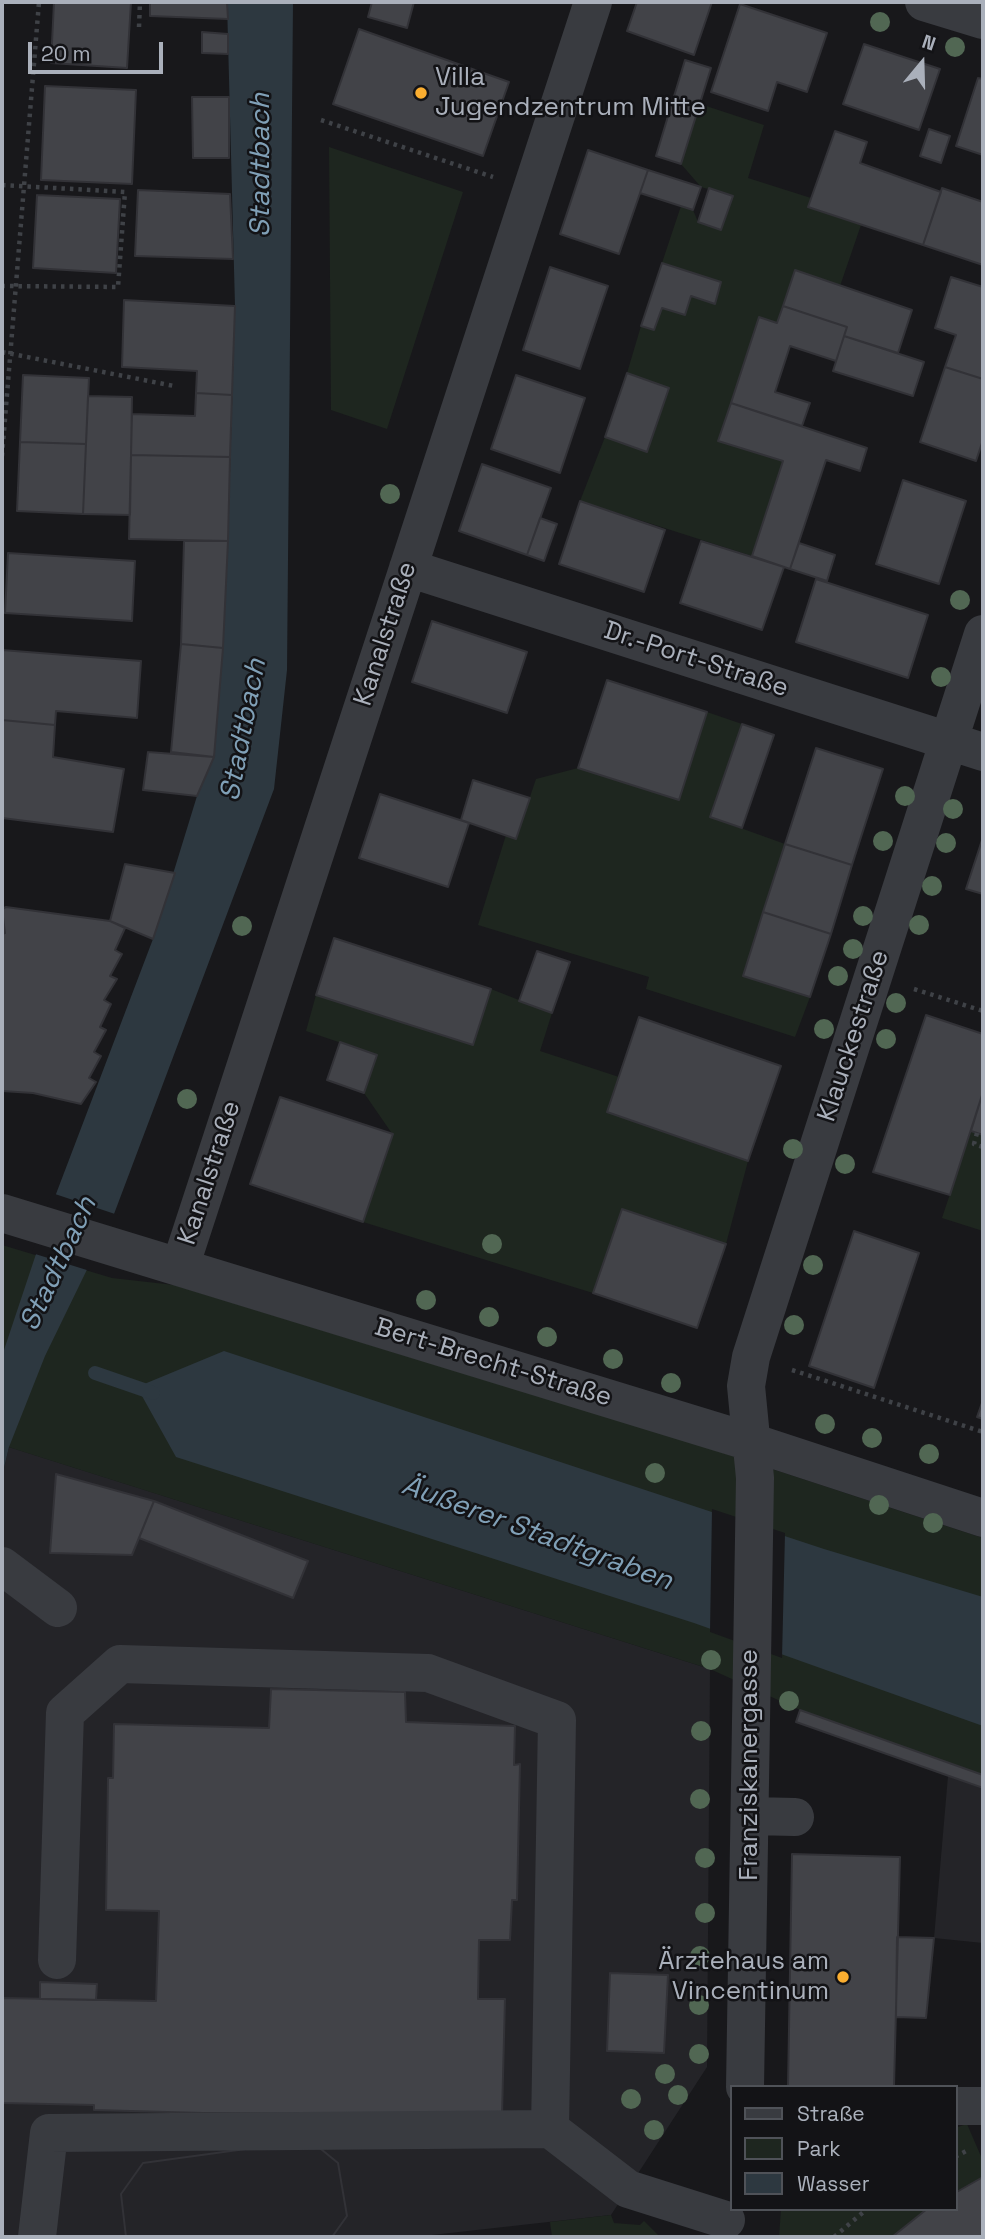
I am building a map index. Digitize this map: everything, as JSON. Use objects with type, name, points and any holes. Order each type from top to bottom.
[{"type":"street","name":"Kanalstraße","points":[[180,1267],[593,2]]},
{"type":"street","points":[[923,2],[983,20]]},
{"type":"street","name":"Dr.-Port-Straße","points":[[408,568],[966,746]]},
{"type":"street","name":"Klauckestraße","points":[[754,1443],[746,1386],[751,1357],[873,976],[966,746],[983,634]]},
{"type":"street","name":"Bert-Brecht-Straße","points":[[2,1213],[754,1443],[983,1518]]},
{"type":"street","name":"Franziskanergasse","points":[[746,2085],[754,1443]]},
{"type":"street","points":[[2,1566],[58,1608]]},
{"type":"street","points":[[57,1960],[65,1713],[120,1664],[428,1673],[557,1720],[550,2129]]},
{"type":"street","points":[[751,1816],[795,1817]]},
{"type":"street","points":[[957,2106],[983,2106]]},
{"type":"street","points":[[37,2237],[49,2133],[550,2129],[628,2189],[726,2216]]},
{"type":"path","points":[[2,456],[39,2]]},
{"type":"path","points":[[139,27],[140,2]]},
{"type":"path","points":[[321,120],[531,190]]},
{"type":"path","points":[[2,185],[125,192],[118,287],[2,286]]},
{"type":"path","points":[[2,352],[174,386]]},
{"type":"path","points":[[873,976],[983,1011]]},
{"type":"path","points":[[977,1133],[974,1144],[983,1147]]},
{"type":"path","points":[[751,1357],[983,1432]]},
{"type":"path","points":[[834,2237],[865,2211]]},
{"type":"shaded area","points":[[9,1447],[710,1669],[707,2067],[611,2215],[414,2237],[2,2237],[2,1476]]},
{"type":"shaded area","points":[[948,1776],[983,1789],[983,1943],[934,1938]]},
{"type":"green space","points":[[700,104],[764,125],[748,178],[811,198],[809,207],[861,225],[840,286],[777,323],[759,317],[719,440],[783,461],[752,556],[580,501],[605,437],[647,451],[669,388],[627,373],[641,326],[654,330],[662,308],[691,296],[714,304],[721,283],[662,263],[681,206],[693,210],[698,222],[721,230],[733,196],[701,187],[681,164]]},
{"type":"green space","points":[[329,147],[463,192],[387,429],[331,410]]},
{"type":"green space","points":[[707,712],[742,724],[710,817],[785,844],[743,976],[810,997],[795,1037],[646,989],[649,977],[478,925],[506,835],[516,838],[536,779],[578,768],[679,800]]},
{"type":"green space","points":[[491,989],[552,1013],[540,1051],[619,1077],[607,1112],[748,1161],[726,1244],[622,1209],[593,1293],[363,1222],[393,1135],[364,1093],[377,1055],[306,1031],[316,995],[473,1045]]},
{"type":"green space","points":[[971,1131],[983,1135],[983,1231],[942,1218]]},
{"type":"green space","points":[[2,1245],[112,1278],[174,1285],[705,1447],[983,1538],[983,1775],[800,1710],[710,1669],[2,1445]]},
{"type":"green space","points":[[967,2124],[983,2161],[983,2177],[957,2192],[957,2127]]},
{"type":"green space","points":[[781,2211],[924,2211],[892,2237],[779,2237]]},
{"type":"green space","points":[[611,2215],[614,2223],[640,2225],[644,2221],[660,2237],[552,2237],[550,2222]]},
{"type":"water","name":"Stadtbach","points":[[227,2],[293,2],[287,670],[274,789],[114,1214],[45,1356],[9,1447],[2,1476],[2,1356],[56,1194],[153,939],[197,796],[214,757],[228,541],[235,306]]},
{"type":"water","name":"Äußerer Stadtgraben","points":[[224,1351],[824,1549],[983,1597],[983,1726],[694,1623],[176,1457],[137,1387]]},
{"type":"pier","points":[[52,1193],[118,1215],[90,1271],[32,1253]]},
{"type":"pier","points":[[712,1509],[785,1533],[782,1658],[710,1632]]},
{"type":"building","points":[[54,2],[131,2],[127,68],[51,63]]},
{"type":"building","points":[[150,2],[227,2],[228,19],[150,16]]},
{"type":"building","points":[[372,2],[414,2],[407,28],[368,17]]},
{"type":"building","points":[[637,2],[712,2],[694,55],[627,31]]},
{"type":"building","points":[[740,4],[827,33],[807,92],[777,82],[768,111],[711,92]]},
{"type":"building","name":"Villa Jugendzentrum Mitte","points":[[359,29],[509,82],[483,156],[333,104]]},
{"type":"building","points":[[202,32],[228,34],[228,54],[202,53]]},
{"type":"building","points":[[864,44],[940,69],[919,130],[843,104]]},
{"type":"building","points":[[685,60],[711,68],[681,164],[656,156]]},
{"type":"building","points":[[978,78],[983,79],[983,155],[956,146]]},
{"type":"building","points":[[45,86],[136,90],[132,184],[41,180]]},
{"type":"building","points":[[192,97],[229,97],[229,158],[193,158]]},
{"type":"building","points":[[929,129],[950,136],[941,163],[920,156]]},
{"type":"building","points":[[835,131],[867,142],[860,163],[941,192],[923,245],[808,207]]},
{"type":"building","points":[[588,150],[648,170],[619,254],[560,234]]},
{"type":"building","points":[[648,170],[701,187],[693,210],[640,193]]},
{"type":"building","points":[[709,188],[733,196],[721,230],[698,222]]},
{"type":"building","points":[[942,188],[983,202],[983,265],[923,245]]},
{"type":"building","points":[[138,190],[230,194],[233,259],[135,256]]},
{"type":"building","points":[[37,195],[120,199],[116,273],[33,268]]},
{"type":"building","points":[[662,263],[721,282],[715,304],[691,296],[685,315],[662,308],[654,330],[641,326]]},
{"type":"building","points":[[550,267],[608,286],[580,369],[523,350]]},
{"type":"building","points":[[795,270],[912,310],[898,353],[844,336],[847,327],[783,306]]},
{"type":"building","points":[[951,277],[983,287],[983,379],[945,367],[956,335],[935,328]]},
{"type":"building","points":[[124,300],[235,306],[232,395],[196,393],[197,371],[122,367]]},
{"type":"building","points":[[783,306],[847,327],[836,361],[790,346],[775,392],[810,403],[802,426],[731,403],[759,317],[777,323]]},
{"type":"building","points":[[844,336],[924,362],[913,396],[833,371]]},
{"type":"building","points":[[945,367],[983,379],[983,440],[976,461],[920,442]]},
{"type":"building","points":[[627,373],[669,388],[647,452],[605,437]]},
{"type":"building","points":[[23,375],[89,378],[86,444],[20,442]]},
{"type":"building","points":[[516,375],[585,398],[560,473],[491,449]]},
{"type":"building","points":[[196,393],[232,395],[230,457],[131,455],[132,414],[195,416]]},
{"type":"building","points":[[88,396],[132,397],[130,515],[83,514]]},
{"type":"building","points":[[731,403],[867,448],[860,471],[826,460],[790,569],[752,556],[783,461],[718,441]]},
{"type":"building","points":[[20,442],[86,444],[83,514],[17,511]]},
{"type":"building","points":[[131,455],[230,457],[228,541],[129,539]]},
{"type":"building","points":[[482,464],[551,488],[527,555],[459,531]]},
{"type":"building","points":[[903,480],[966,501],[939,584],[876,564]]},
{"type":"building","points":[[580,501],[665,530],[644,592],[559,564]]},
{"type":"building","points":[[540,518],[557,524],[544,561],[527,555]]},
{"type":"building","points":[[184,541],[228,541],[223,648],[181,644]]},
{"type":"building","points":[[701,541],[784,567],[762,630],[680,603]]},
{"type":"building","points":[[799,543],[835,555],[827,581],[790,569]]},
{"type":"building","points":[[8,553],[135,561],[132,621],[5,613]]},
{"type":"building","points":[[816,579],[928,615],[908,678],[796,642]]},
{"type":"building","points":[[432,621],[527,652],[507,713],[412,682]]},
{"type":"building","points":[[181,644],[223,648],[214,757],[171,752]]},
{"type":"building","points":[[2,650],[141,661],[137,718],[56,711],[55,725],[2,720]]},
{"type":"building","points":[[607,680],[707,712],[679,800],[578,768]]},
{"type":"building","points":[[2,720],[55,725],[53,757],[124,769],[113,832],[2,818]]},
{"type":"building","points":[[742,724],[774,735],[742,828],[710,817]]},
{"type":"building","points":[[816,748],[883,769],[852,865],[785,844]]},
{"type":"building","points":[[148,752],[214,757],[197,796],[143,790]]},
{"type":"building","points":[[473,780],[530,798],[516,839],[461,820]]},
{"type":"building","points":[[380,794],[469,823],[448,887],[359,858]]},
{"type":"building","points":[[983,837],[983,894],[966,889]]},
{"type":"building","points":[[785,844],[852,865],[831,934],[763,912]]},
{"type":"building","points":[[125,864],[175,873],[153,939],[110,921]]},
{"type":"building","points":[[6,907],[110,921],[125,928],[115,950],[122,954],[110,976],[117,979],[104,1000],[111,1004],[100,1027],[106,1030],[94,1052],[101,1056],[89,1078],[96,1082],[81,1104],[33,1093],[2,1091],[2,934],[5,933],[2,909]]},
{"type":"building","points":[[763,912],[831,934],[810,997],[743,976]]},
{"type":"building","points":[[334,938],[491,989],[473,1045],[316,995]]},
{"type":"building","points":[[537,951],[570,962],[552,1013],[519,1001]]},
{"type":"building","points":[[926,1015],[983,1034],[983,1092],[950,1195],[873,1172]]},
{"type":"building","points":[[639,1017],[781,1066],[748,1161],[607,1112]]},
{"type":"building","points":[[340,1042],[377,1055],[364,1093],[327,1080]]},
{"type":"building","points":[[983,1092],[983,1135],[971,1131]]},
{"type":"building","points":[[280,1097],[393,1134],[363,1222],[250,1184]]},
{"type":"building","points":[[622,1209],[726,1244],[697,1328],[593,1293]]},
{"type":"building","points":[[854,1231],[919,1253],[874,1388],[809,1366]]},
{"type":"building","points":[[983,1400],[983,1419],[977,1417]]},
{"type":"building","points":[[56,1474],[154,1501],[132,1555],[50,1553]]},
{"type":"building","points":[[154,1501],[308,1561],[293,1598],[139,1538]]},
{"type":"building","points":[[271,1689],[405,1692],[406,1722],[515,1726],[514,1765],[520,1764],[517,1900],[512,1900],[510,1940],[479,1940],[478,1999],[505,1999],[502,2115],[203,2113],[94,2110],[94,2105],[2,2103],[2,1998],[156,2001],[159,1911],[106,1910],[108,1778],[113,1778],[114,1724],[269,1728]]},
{"type":"building","points":[[800,1710],[983,1775],[983,1788],[796,1722]]},
{"type":"building","name":"Ärztehaus am Vincentinum","points":[[792,1854],[900,1857],[894,2085],[788,2085]]},
{"type":"building","points":[[897,1937],[934,1938],[926,2018],[896,2017]]},
{"type":"building","points":[[610,1973],[668,1975],[664,2053],[607,2051]]},
{"type":"building","points":[[40,1982],[97,1984],[96,2000],[40,1999]]},
{"type":"building","points":[[275,2145],[316,2145],[338,2163],[347,2216],[332,2237],[126,2237],[121,2194],[143,2163]]},
{"type":"building","points":[[275,2145],[316,2145],[338,2163],[347,2216],[332,2237],[126,2237],[121,2194],[143,2163]]},
{"type":"building","points":[[983,2177],[983,2237],[892,2237],[924,2211],[957,2211],[957,2192]]},
{"type":"waterway","name":"Äußerer Stadtgraben","points":[[95,1373],[153,1393]]},
{"type":"place","name":"Villa Jugendzentrum Mitte","points":[[421,93]]},
{"type":"place","name":"Ärztehaus am Vincentinum","points":[[843,1977]]}]
